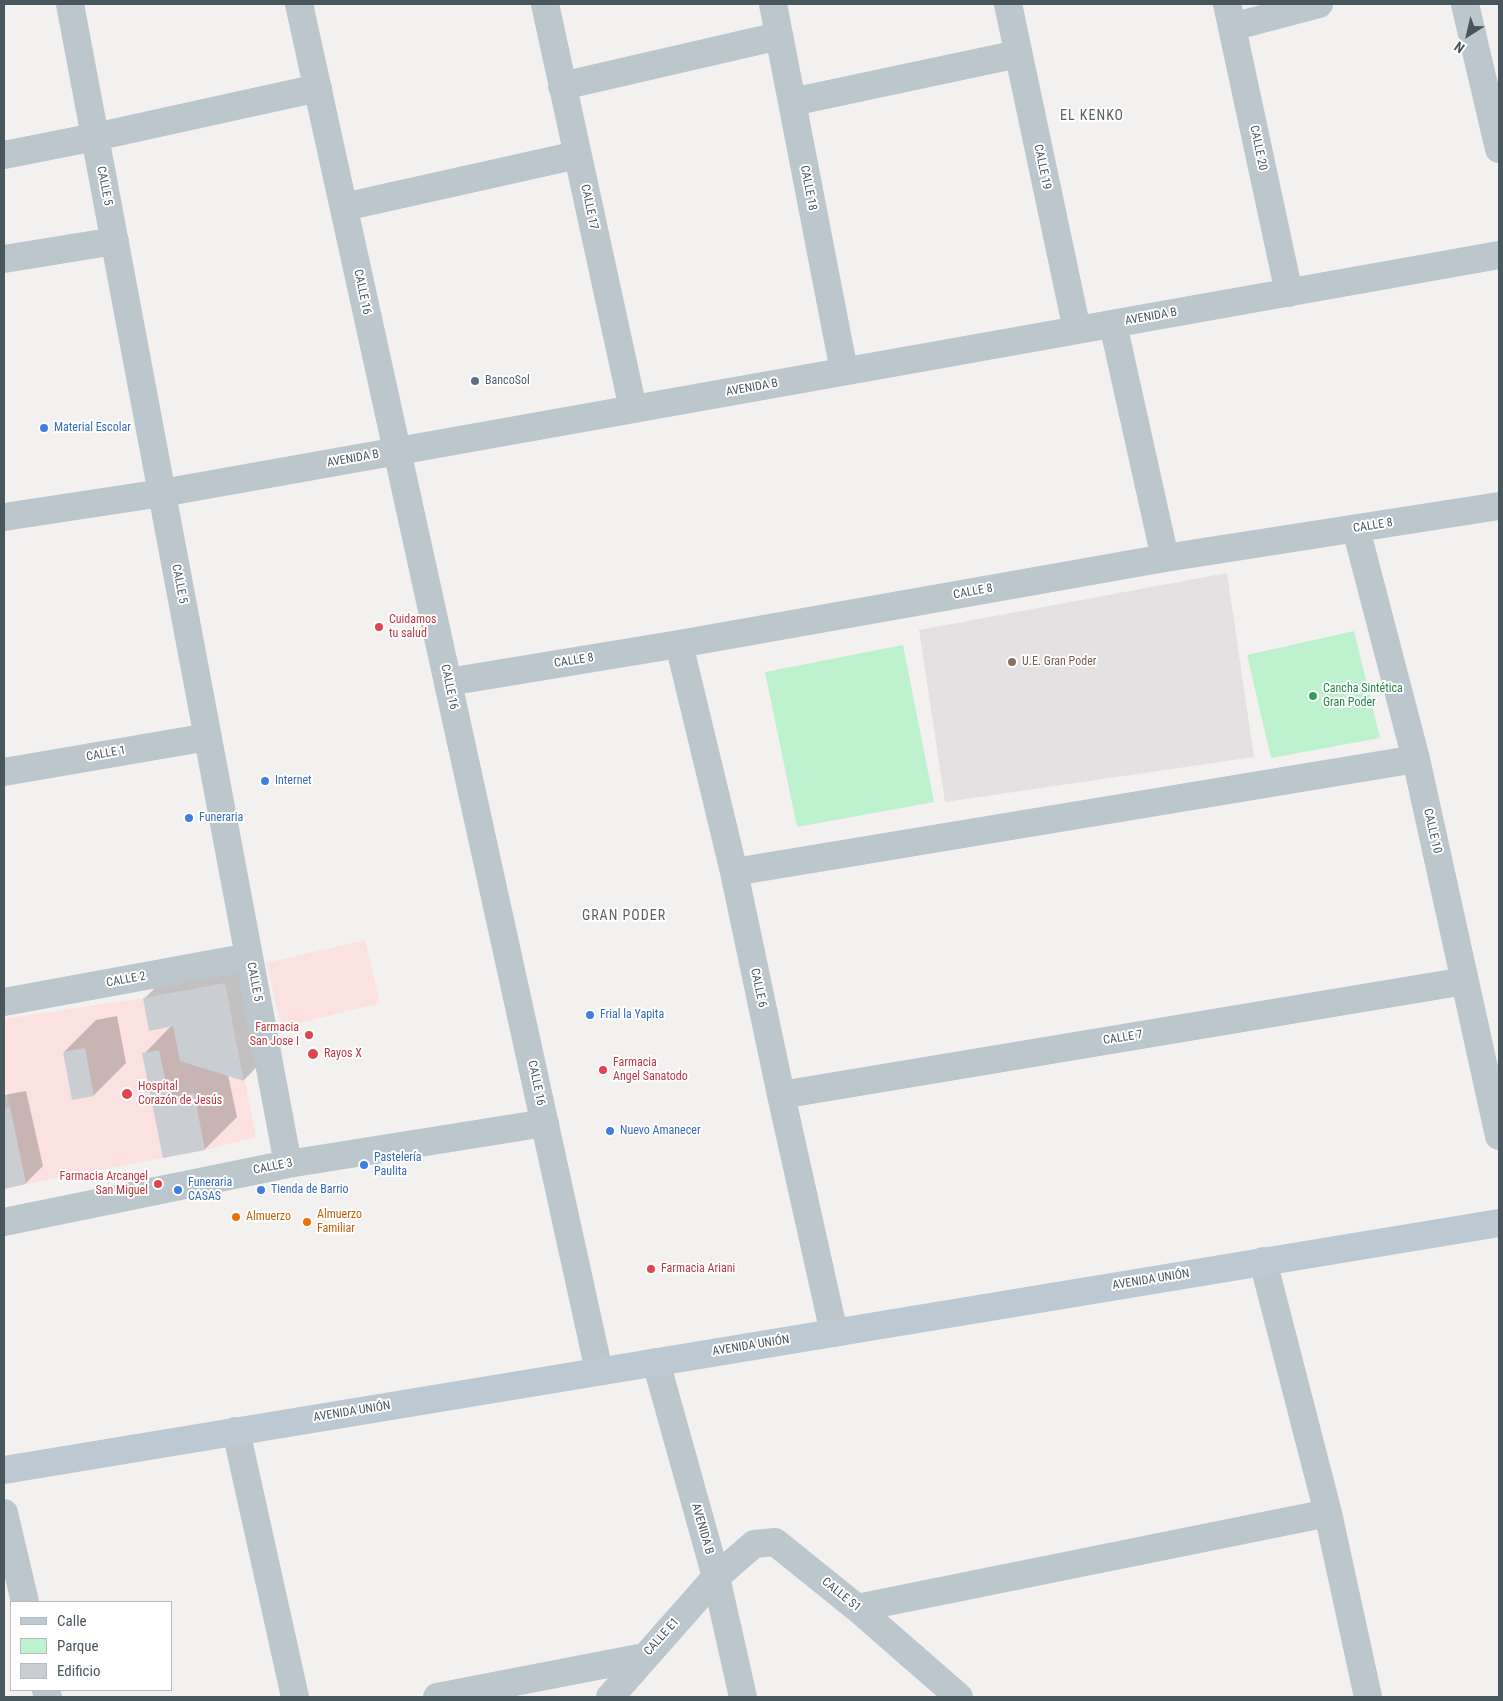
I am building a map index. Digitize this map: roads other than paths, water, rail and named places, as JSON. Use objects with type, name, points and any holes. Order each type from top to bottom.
[{"type":"street","name":"CALLE 5","points":[[70,4],[288,1164]]},
{"type":"street","name":"CALLE 16","points":[[299,4],[599,1371]]},
{"type":"street","name":"CALLE 17","points":[[545,4],[633,409]]},
{"type":"street","name":"CALLE 18","points":[[773,4],[844,371]]},
{"type":"street","name":"CALLE 19","points":[[1008,4],[1077,330]]},
{"type":"street","points":[[1230,15],[1319,4]]},
{"type":"street","points":[[1465,4],[1499,149]]},
{"type":"street","name":"CALLE 20","points":[[1230,15],[1289,293]]},
{"type":"street","points":[[562,86],[779,36]]},
{"type":"street","points":[[792,102],[1018,54]]},
{"type":"street","points":[[4,155],[318,88]]},
{"type":"street","points":[[344,208],[577,155]]},
{"type":"street","points":[[4,259],[115,241]]},
{"type":"street","name":"AVENIDA B","points":[[4,517],[162,493],[1499,255]]},
{"type":"street","points":[[1113,324],[1164,558]]},
{"type":"street","name":"CALLE 8","points":[[448,682],[679,644],[1164,558],[1499,506]]},
{"type":"street","name":"CALLE 10","points":[[1356,529],[1416,759],[1499,1136]]},
{"type":"street","name":"CALLE 6","points":[[679,644],[734,872],[834,1333]]},
{"type":"street","name":"CALLE 1","points":[[4,772],[208,737]]},
{"type":"street","points":[[734,872],[1416,759]]},
{"type":"street","name":"CALLE 2","points":[[4,1002],[249,957]]},
{"type":"street","name":"CALLE 7","points":[[781,1095],[1466,981]]},
{"type":"street","name":"CALLE 3","points":[[4,1222],[288,1164],[545,1123]]},
{"type":"street","name":"AVENIDA UNIÓN","points":[[4,1470],[1499,1223]]},
{"type":"street","points":[[1263,1261],[1328,1513],[1368,1697]]},
{"type":"street","name":"AVENIDA B","points":[[656,1362],[716,1577],[743,1697]]},
{"type":"street","points":[[236,1431],[295,1697]]},
{"type":"street","points":[[4,1512],[25,1601]]},
{"type":"street","points":[[857,1608],[1328,1513]]},
{"type":"street","name":"CALLE S1","points":[[716,1577],[754,1544],[776,1542],[857,1608],[959,1697]]},
{"type":"street","name":"CALLE E1","points":[[610,1697],[716,1577]]},
{"type":"street","points":[[437,1697],[644,1657]]},
{"type":"place","name":"BancoSol","points":[[475,381]]},
{"type":"place","name":"Material Escolar","points":[[44,428]]},
{"type":"place","name":"Cuidamos tu salud","points":[[379,627]]},
{"type":"place","name":"U.E. Gran Poder","points":[[1012,662]]},
{"type":"place","name":"Cancha Sintética Gran Poder","points":[[1313,696]]},
{"type":"place","name":"Internet","points":[[265,781]]},
{"type":"place","name":"Funeraria","points":[[189,818]]},
{"type":"place","name":"Frial la Yapita","points":[[590,1015]]},
{"type":"place","name":"Farmacia San Jose I","points":[[309,1035]]},
{"type":"place","name":"Rayos X","points":[[313,1054]]},
{"type":"place","name":"Farmacia Angel Sanatodo","points":[[603,1070]]},
{"type":"place","name":"Hospital Corazón de Jesús","points":[[127,1094]]},
{"type":"place","name":"Nuevo Amanecer","points":[[610,1131]]},
{"type":"place","name":"Pastelería Paulita","points":[[364,1165]]},
{"type":"place","name":"Farmacia Arcangel San Miguel","points":[[158,1184]]},
{"type":"place","name":"Funeraria CASAS","points":[[178,1190]]},
{"type":"place","name":"Tienda de Barrio","points":[[261,1190]]},
{"type":"place","name":"Almuerzo","points":[[236,1217]]},
{"type":"place","name":"Almuerzo Familiar","points":[[307,1222]]},
{"type":"place","name":"Farmacia Ariani","points":[[651,1269]]},
{"type":"district","name":"EL KENKO","points":[[1092,116]]},
{"type":"district","name":"GRAN PODER","points":[[624,916]]}]
